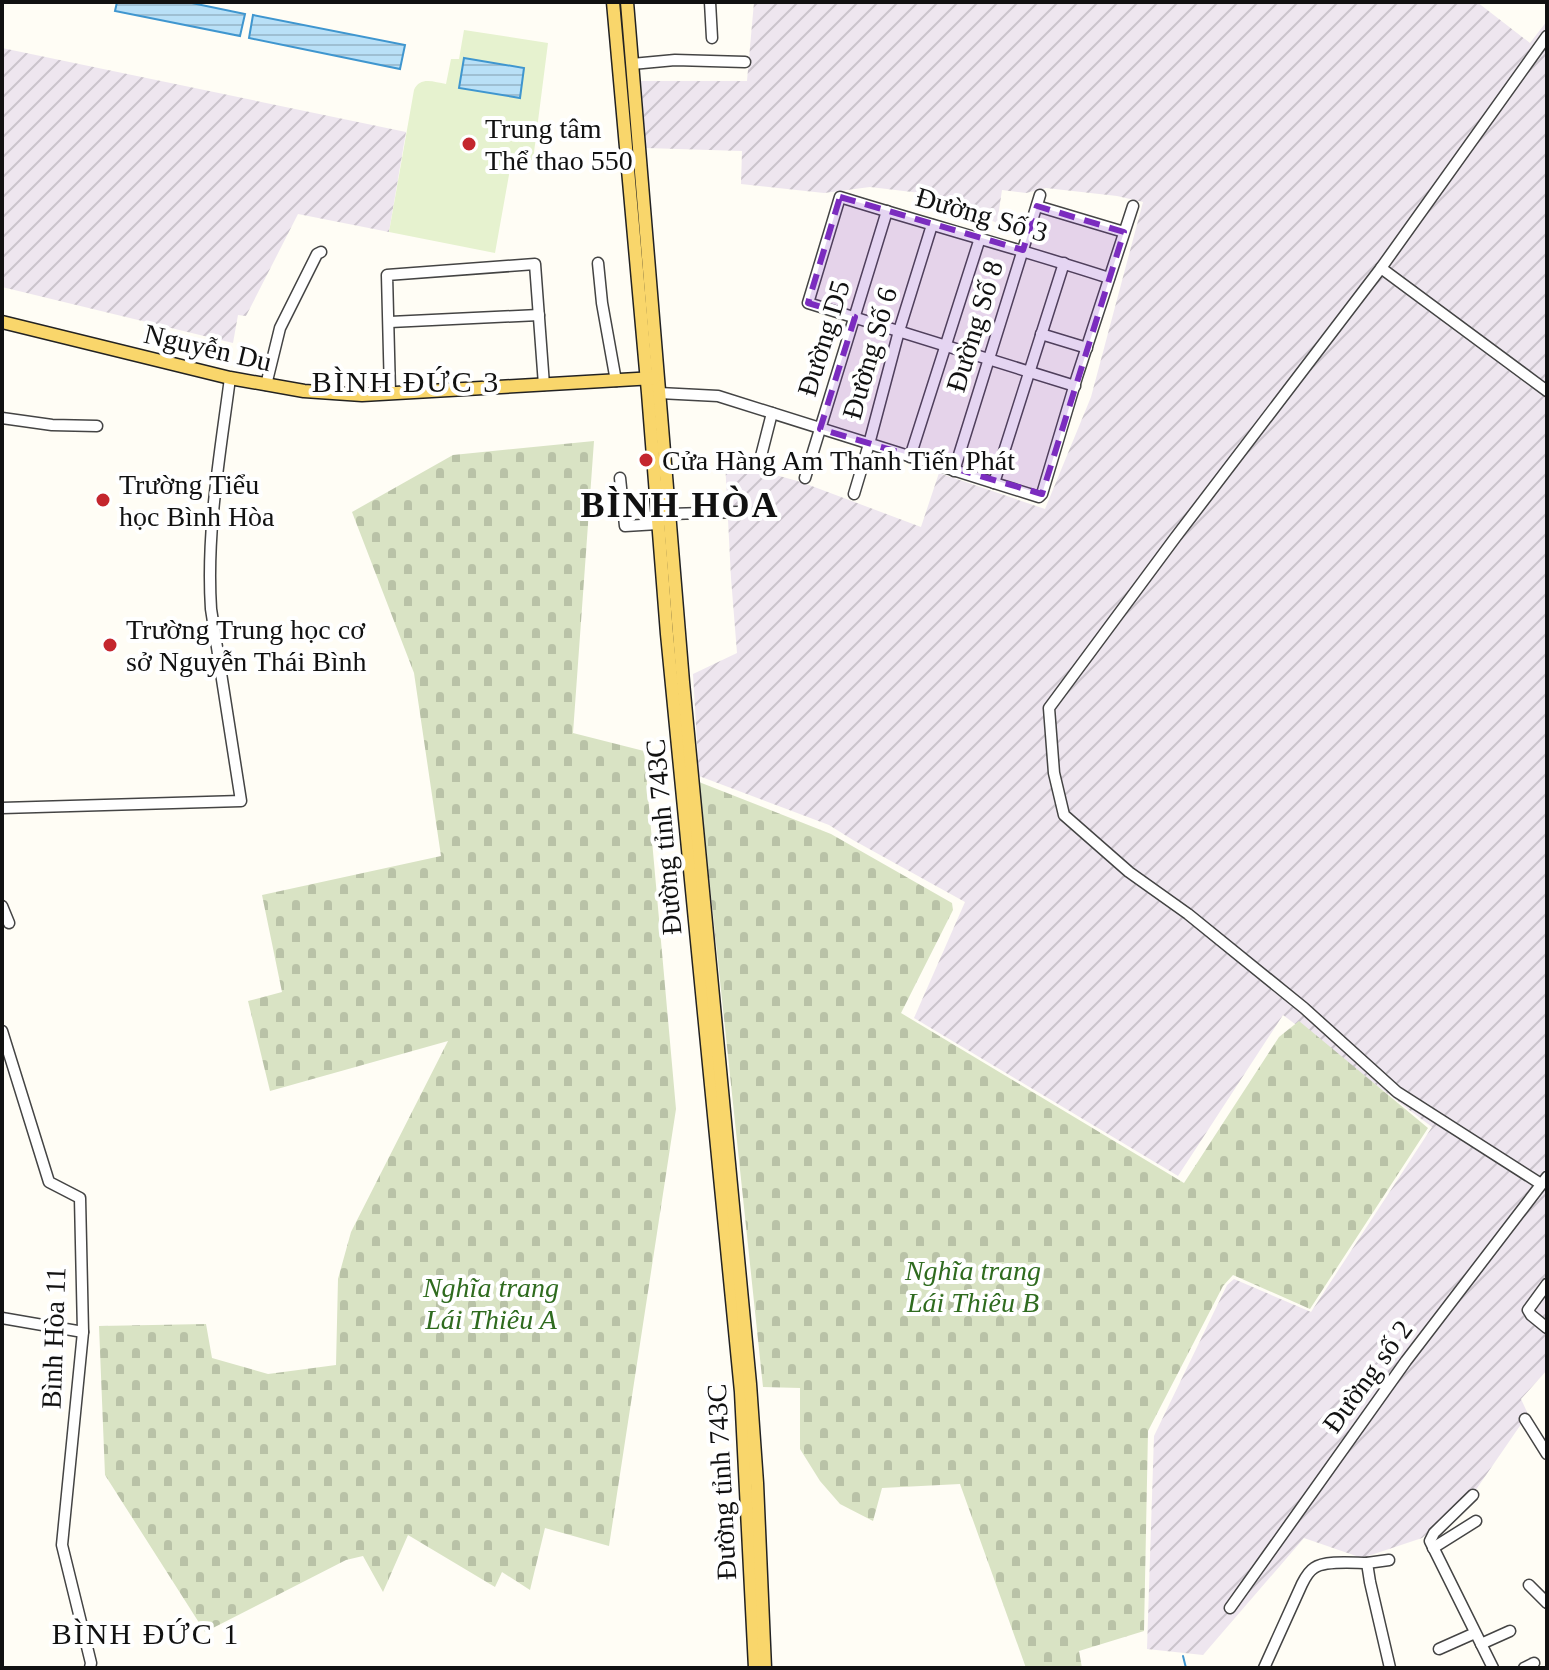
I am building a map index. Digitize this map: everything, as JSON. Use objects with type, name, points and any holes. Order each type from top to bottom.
[{"type":"main road","name":"Đường tỉnh 743C","points":[[613,2],[632,144],[652,378],[669,514],[667,567]]},
{"type":"main road","name":"Đường tỉnh 743C","points":[[627,2],[632,64],[632,144]]},
{"type":"main road","name":"Nguyễn Du","points":[[2,322],[230,378],[304,391],[362,395],[652,378]]},
{"type":"main road","name":"Đường tỉnh 743C","points":[[654,393],[658,524],[667,567],[678,683],[741,1392],[752,1484],[765,1668]]},
{"type":"main road","name":"Đường tỉnh 743C","points":[[752,1484],[755,1668]]},
{"type":"street","points":[[710,2],[712,38]]},
{"type":"street","points":[[1544,1180],[1397,1092],[1304,1008],[1188,914],[1129,872],[1064,815],[1054,773],[1049,708],[1381,268],[1547,36]]},
{"type":"street","points":[[632,64],[675,60],[745,62]]},
{"type":"street","name":"Đường Số 3","points":[[855,317],[808,303],[840,197],[1109,278]]},
{"type":"street","name":"Đường Số 8","points":[[954,471],[1038,200],[1124,232]]},
{"type":"street","points":[[654,393],[718,396],[1039,497],[1133,206]]},
{"type":"street","name":"Đường D5","points":[[805,478],[887,211]]},
{"type":"street","name":"Đường Số 6","points":[[854,494],[932,225]]},
{"type":"street","points":[[910,457],[980,238]]},
{"type":"street","points":[[266,385],[280,328],[317,254],[321,252]]},
{"type":"street","points":[[598,263],[616,381]]},
{"type":"street","points":[[994,483],[1064,263]]},
{"type":"street","points":[[390,393],[387,275],[535,264],[544,385]]},
{"type":"street","points":[[1381,268],[1547,391]]},
{"type":"street","points":[[390,322],[539,315]]},
{"type":"street","points":[[855,317],[1075,386]]},
{"type":"street","points":[[1041,334],[1087,348]]},
{"type":"street","points":[[2,808],[241,801],[209,583],[214,507],[230,378]]},
{"type":"street","points":[[760,460],[772,413]]},
{"type":"street","points":[[2,418],[52,425],[97,426]]},
{"type":"street","points":[[620,478],[625,526],[658,524]]},
{"type":"street","points":[[669,514],[738,512]]},
{"type":"street","points":[[2,906],[9,923]]},
{"type":"street","name":"Bình Hòa 11","points":[[2,1031],[49,1182],[80,1198],[83,1332],[62,1545],[90,1668]]},
{"type":"street","name":"Đường số 2","points":[[1230,1608],[1406,1361],[1544,1180]]},
{"type":"street","points":[[1547,1284],[1528,1310],[1547,1328]]},
{"type":"street","points":[[2,1318],[83,1332]]},
{"type":"street","points":[[1525,1419],[1547,1454]]},
{"type":"street","points":[[1473,1495],[1434,1533],[1430,1541],[1493,1668]]},
{"type":"street","points":[[1433,1548],[1476,1521]]},
{"type":"street","points":[[1264,1668],[1302,1584],[1316,1566],[1389,1560]]},
{"type":"street","points":[[1367,1563],[1390,1668]]},
{"type":"street","points":[[1529,1585],[1547,1603]]},
{"type":"street","points":[[1481,1644],[1510,1631]]},
{"type":"street","points":[[1439,1649],[1475,1633]]},
{"type":"highlighted area","points":[[840,197],[1023,250],[1037,206],[1124,232],[1042,494],[820,429],[855,317],[808,303]]},
{"type":"shaded area","points":[[754,2],[1477,2],[1530,43],[1547,21],[1547,1370],[1521,1399],[1528,1414],[1473,1494],[1422,1538],[1362,1558],[1304,1538],[1203,1655],[1147,1649],[1154,1436],[1227,1285],[1234,1279],[1311,1312],[1432,1127],[1283,1015],[1178,1176],[914,1018],[965,902],[829,825],[699,776],[693,674],[737,653],[725,461],[801,482],[921,527],[939,473],[1045,509],[1091,397],[1143,202],[1046,188],[1026,193],[1002,190],[997,223],[929,194],[870,187],[824,193],[741,184],[742,151],[646,148],[641,81],[747,81]]},
{"type":"shaded area","points":[[2,48],[406,132],[389,232],[298,214],[246,316],[238,315],[233,343],[2,287]]},
{"type":"green space","name":"Trung tâm Thể thao 550","points":[[464,30],[548,43],[533,160],[512,158],[495,253],[389,232],[414,90],[424,81],[446,84],[451,59],[459,59]]},
{"type":"green space","name":"Nghĩa trang Lái Thiêu A","points":[[594,441],[573,733],[644,751],[676,1109],[609,1546],[545,1528],[530,1590],[502,1572],[495,1587],[408,1535],[383,1592],[363,1556],[346,1560],[205,1632],[105,1475],[99,1326],[206,1324],[212,1358],[268,1374],[336,1365],[338,1279],[351,1232],[448,1041],[270,1091],[248,1001],[282,992],[262,895],[441,856],[414,673],[352,512],[453,455]]},
{"type":"green space","name":"Nghĩa trang Lái Thiêu B","points":[[699,782],[831,834],[952,903],[953,910],[901,1013],[1184,1183],[1279,1037],[1299,1021],[1428,1128],[1310,1309],[1233,1275],[1223,1286],[1148,1431],[1144,1631],[1079,1651],[1082,1668],[1026,1668],[960,1484],[882,1488],[873,1521],[840,1504],[820,1481],[800,1449],[800,1388],[763,1387]]},
{"type":"water","points":[[117,2],[187,2],[245,14],[240,36],[115,11]]},
{"type":"water","points":[[253,15],[405,45],[400,69],[249,38]]},
{"type":"water","points":[[464,58],[524,68],[520,98],[459,88]]},
{"type":"waterway","points":[[1183,1656],[1186,1668]]},
{"type":"place","name":"Trung tâm Thể thao 550","points":[[469,144]]},
{"type":"place","name":"Cửa Hàng Am Thanh Tiến Phát","points":[[646,460]]},
{"type":"place","name":"Trường Tiểu học Bình Hòa","points":[[103,500]]},
{"type":"place","name":"Trường Trung học cơ sở Nguyễn Thái Bình","points":[[110,645]]},
{"type":"district","name":"BÌNH ĐỨC 3","points":[[406,382]]},
{"type":"district","name":"BÌNH HÒA","points":[[680,504]]},
{"type":"district","name":"BÌNH ĐỨC 1","points":[[146,1634]]}]
